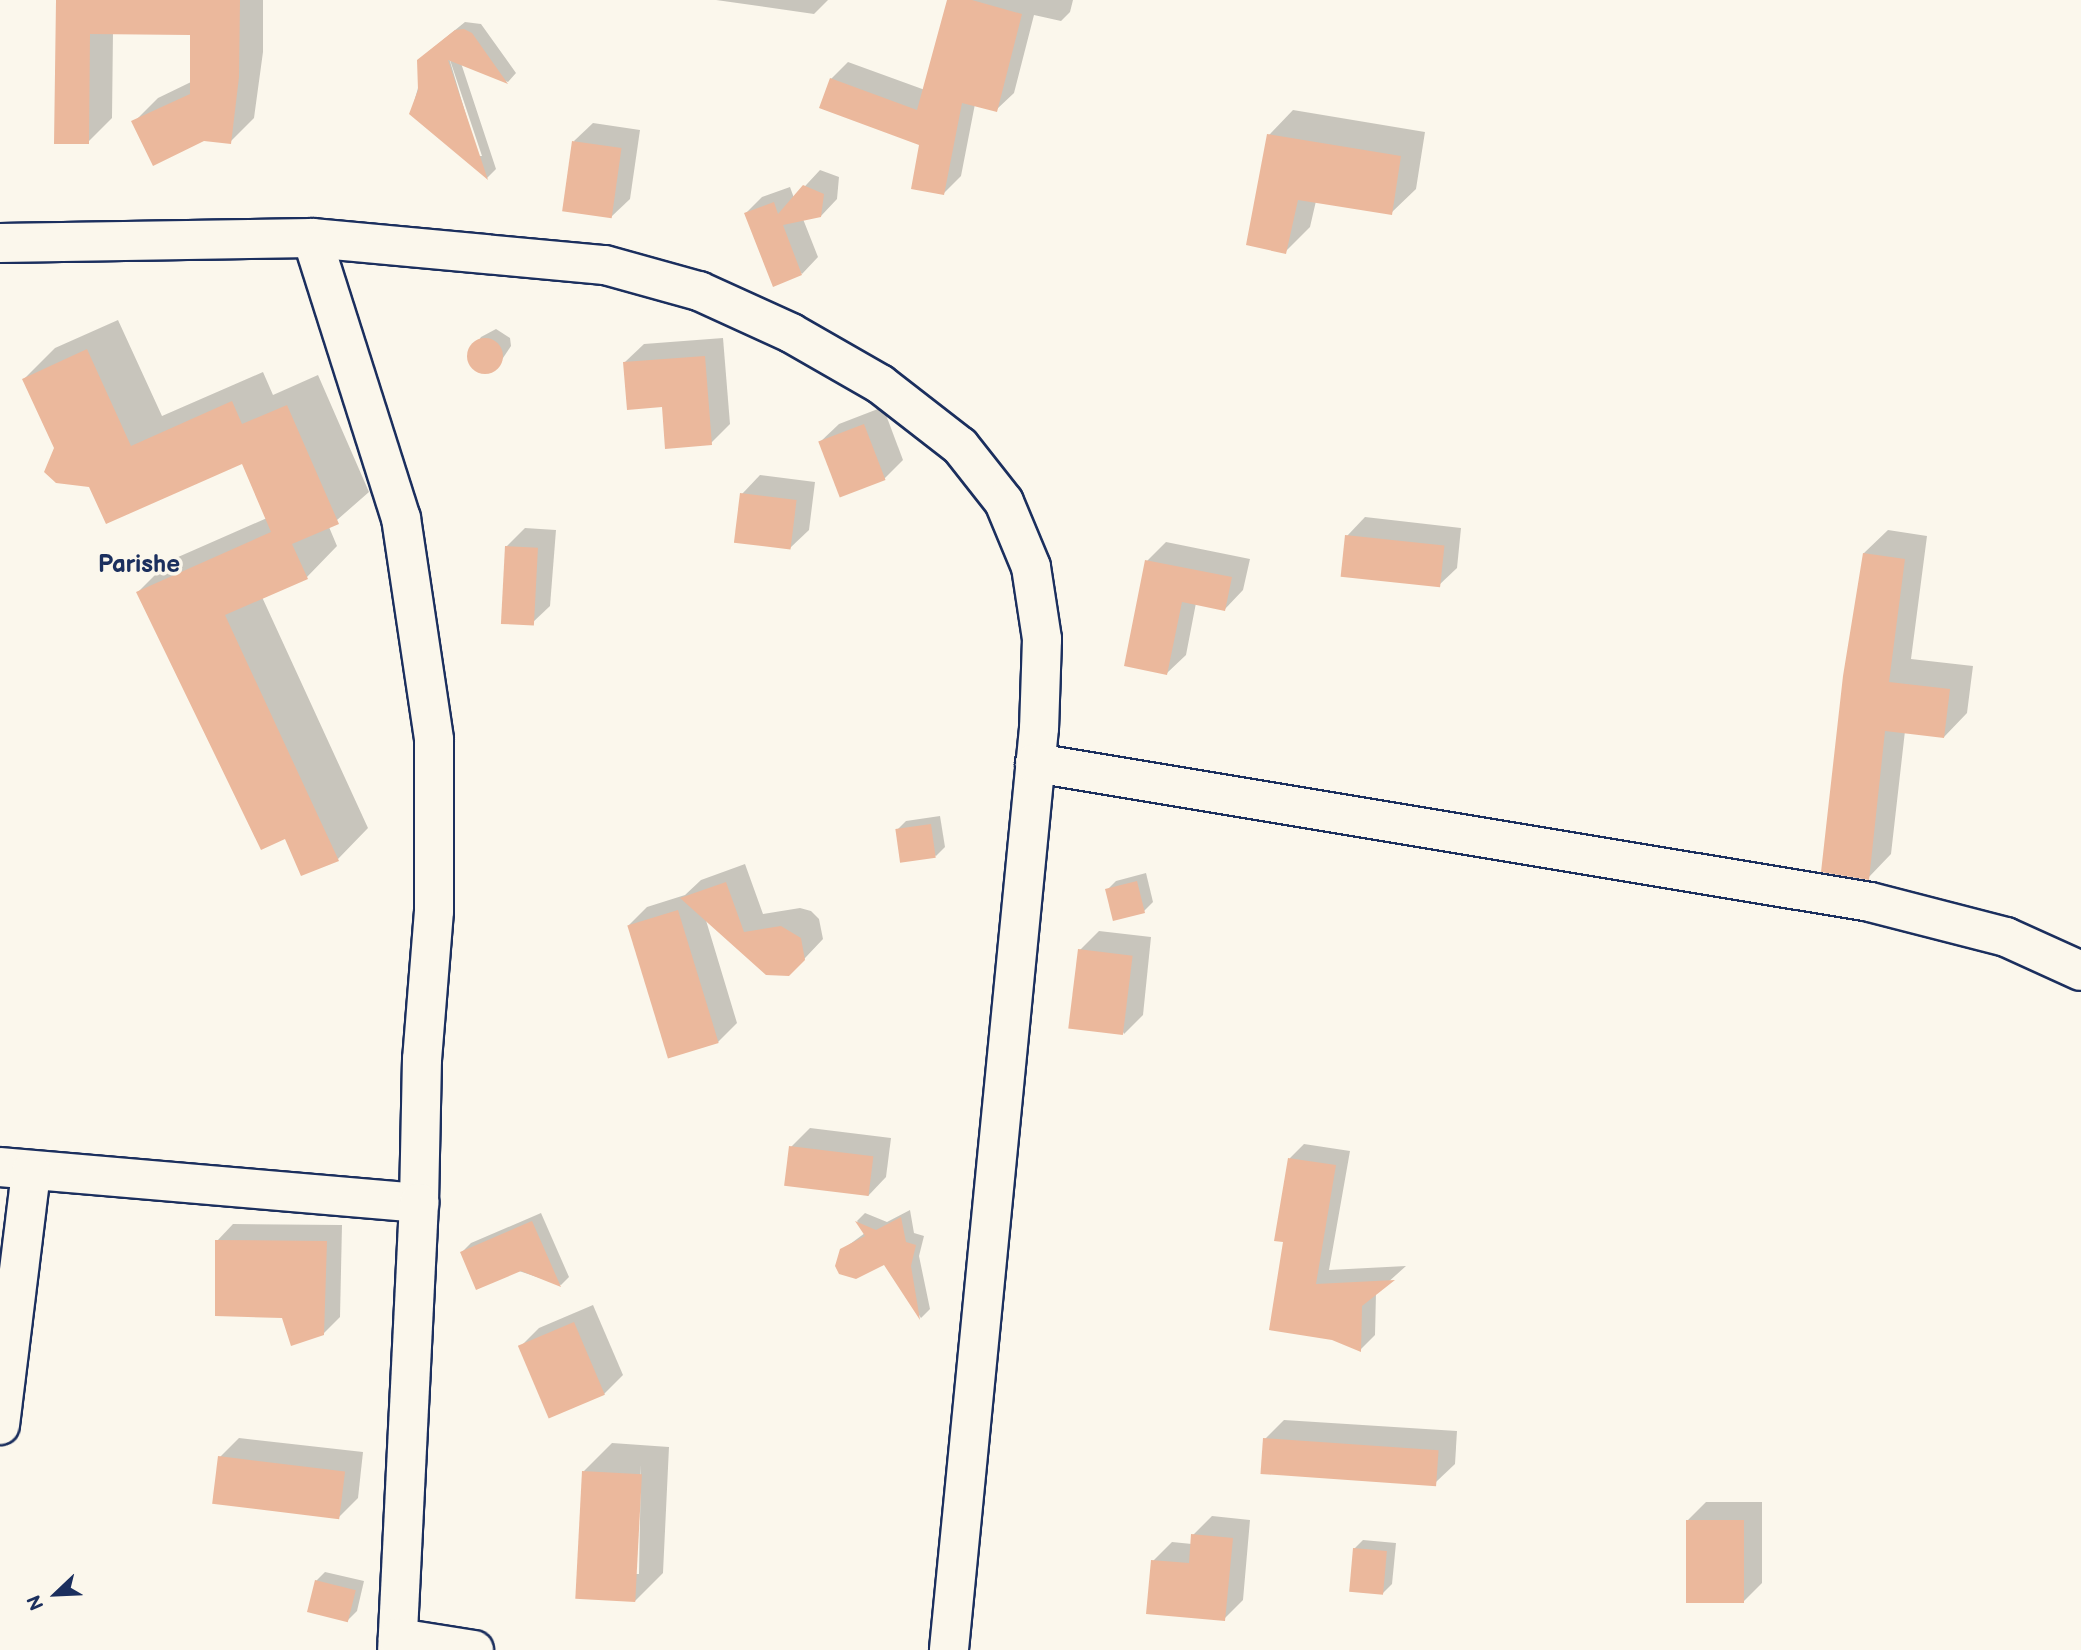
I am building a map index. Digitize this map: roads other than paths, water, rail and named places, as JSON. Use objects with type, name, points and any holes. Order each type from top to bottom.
[{"type":"street","points":[[0,243],[312,238],[605,265],[699,291],[791,333],[880,384],[960,446],[1004,502],[1031,567],[1042,639],[1035,763],[949,1650]]},
{"type":"street","points":[[312,238],[401,518],[434,740],[434,911],[422,1059],[419,1203],[397,1644],[474,1650]]},
{"type":"street","points":[[1035,763],[1870,902],[2007,937],[2081,971]]},
{"type":"street","points":[[0,1425],[16,1169],[419,1203]]},
{"type":"district","name":"Parishe","points":[[139,565]]}]
